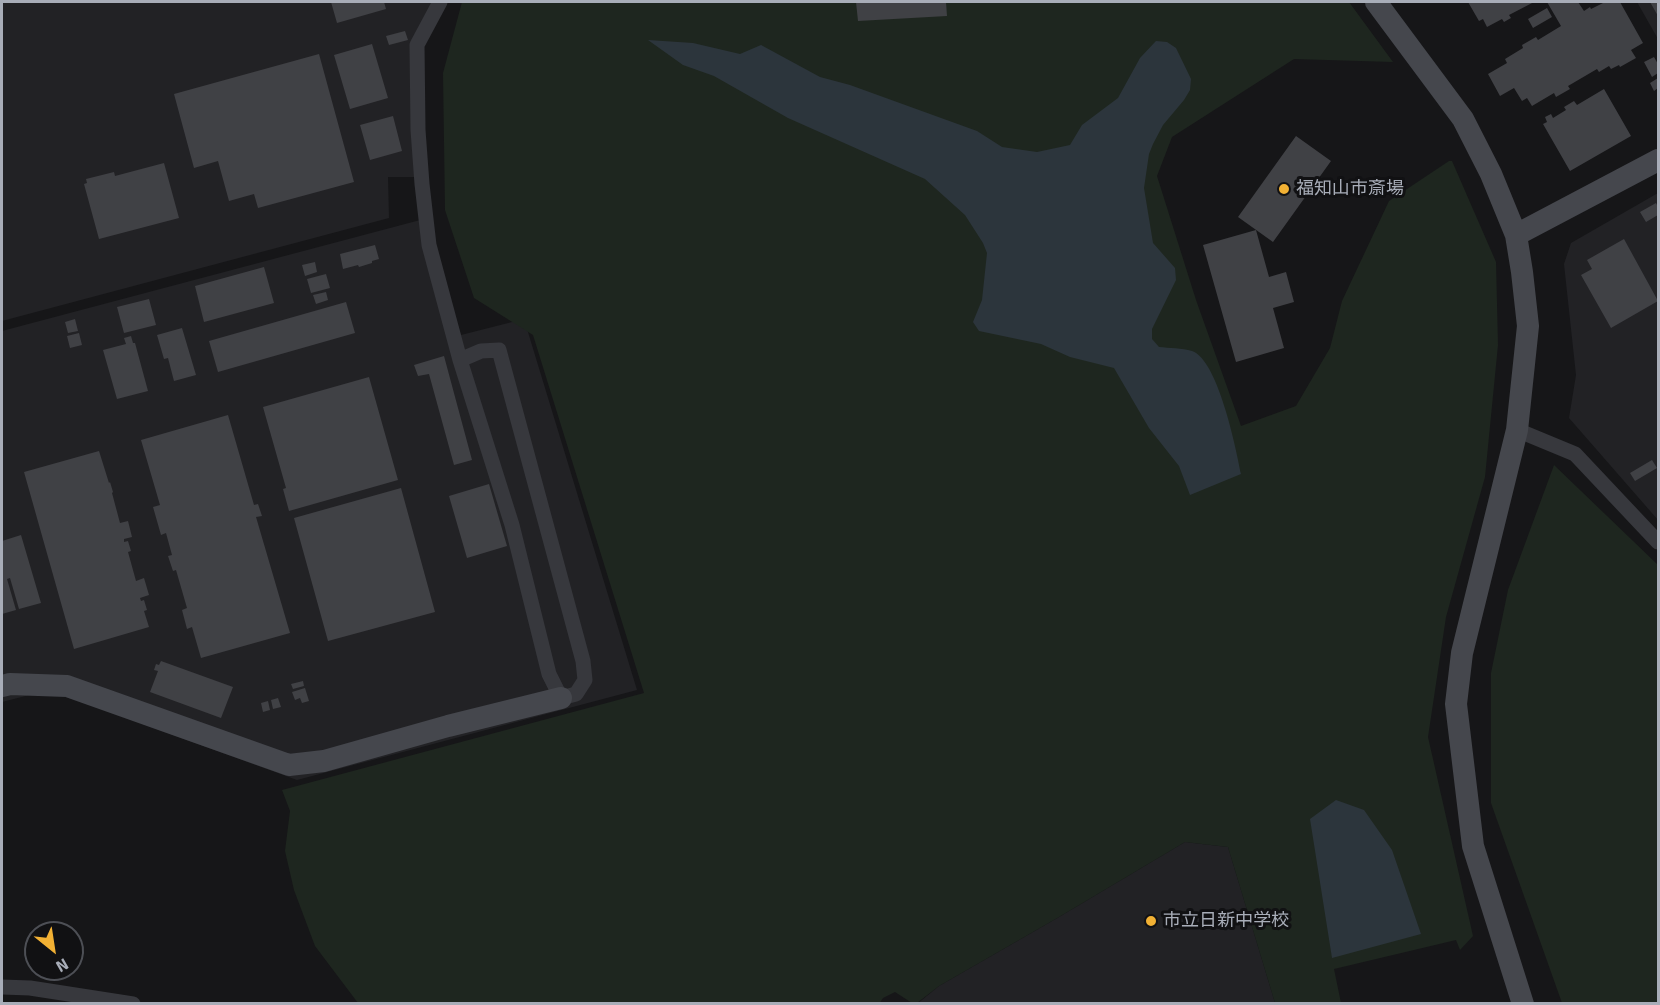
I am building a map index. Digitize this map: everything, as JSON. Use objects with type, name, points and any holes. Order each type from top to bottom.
[{"type":"street","points":[[440,2],[417,45],[418,130],[429,245],[460,360],[512,525],[549,674],[561,698]]},
{"type":"street","points":[[1376,2],[1463,119],[1491,174],[1516,235],[1528,326],[1517,430],[1462,653],[1456,704],[1473,846],[1523,1004]]},
{"type":"street","points":[[1516,235],[1659,160]]},
{"type":"street","points":[[2,686],[10,684],[67,686],[290,765],[324,761],[448,726],[576,694],[585,680],[584,661],[499,350],[481,351],[460,360]]},
{"type":"street","points":[[1517,430],[1575,454],[1659,542]]},
{"type":"street","points":[[2,987],[30,988],[133,1004]]},
{"type":"shaded area","points":[[2,2],[446,2],[422,45],[426,177],[388,177],[389,218],[2,321]]},
{"type":"shaded area","points":[[462,2],[1349,2],[1393,62],[1294,59],[1172,137],[1157,176],[1196,300],[1241,426],[1296,406],[1330,348],[1342,301],[1389,201],[1449,161],[1452,161],[1496,262],[1498,345],[1485,477],[1446,617],[1428,737],[1473,936],[1460,950],[1456,940],[1334,969],[1341,1003],[1275,1003],[1228,847],[1185,842],[939,986],[917,1003],[912,1003],[895,992],[883,998],[879,1004],[358,1003],[315,946],[294,890],[285,851],[290,811],[282,790],[644,693],[533,335],[474,298],[445,210],[443,73]]},
{"type":"shaded area","points":[[1637,2],[1658,2],[1658,39]]},
{"type":"shaded area","points":[[648,40],[693,43],[740,54],[761,45],[820,77],[850,85],[977,131],[1002,147],[1037,152],[1070,145],[1082,125],[1118,98],[1140,58],[1156,41],[1167,42],[1176,48],[1191,79],[1190,90],[1163,125],[1153,144],[1149,154],[1144,188],[1153,243],[1175,268],[1176,280],[1152,329],[1152,339],[1159,347],[1192,351],[1210,370],[1224,406],[1241,474],[1190,495],[1179,466],[1149,428],[1114,368],[1070,357],[1041,344],[979,331],[973,322],[982,300],[987,253],[965,215],[925,179],[788,118],[714,76],[683,65]]},
{"type":"shaded area","points":[[1658,193],[1658,520],[1569,418],[1576,375],[1564,264],[1571,243]]},
{"type":"shaded area","points":[[424,219],[461,335],[524,319],[637,690],[297,780],[49,690],[2,702],[2,331]]},
{"type":"shaded area","points":[[1554,465],[1658,565],[1658,1003],[1562,1003],[1491,803],[1491,673],[1508,590]]},
{"type":"shaded area","points":[[1336,800],[1364,810],[1392,850],[1421,934],[1332,958],[1310,819]]},
{"type":"shaded area","name":"市立日新中学校","points":[[1185,842],[1228,847],[1275,1003],[917,1004],[939,986]]},
{"type":"building","points":[[331,2],[384,2],[386,9],[337,23]]},
{"type":"building","points":[[856,2],[946,2],[947,16],[858,21]]},
{"type":"building","points":[[1468,2],[1534,2],[1509,15],[1511,18],[1504,22],[1502,19],[1487,27],[1483,19],[1479,21]]},
{"type":"building","points":[[1547,2],[1578,2],[1584,11],[1605,2],[1620,2],[1643,43],[1631,50],[1636,58],[1620,67],[1619,65],[1611,69],[1609,66],[1599,72],[1597,69],[1568,86],[1570,89],[1556,97],[1554,93],[1532,106],[1527,98],[1522,101],[1514,88],[1500,96],[1488,74],[1507,63],[1505,59],[1523,48],[1522,45],[1536,37],[1538,40],[1561,26]]},
{"type":"building","points":[[1650,2],[1658,2],[1658,16]]},
{"type":"building","points":[[1547,8],[1552,17],[1533,28],[1528,19]]},
{"type":"building","points":[[405,31],[408,40],[389,45],[386,36]]},
{"type":"building","points":[[372,44],[388,98],[350,109],[334,55]]},
{"type":"building","points":[[319,54],[354,182],[258,208],[254,194],[229,201],[218,161],[194,168],[174,94]]},
{"type":"building","points":[[1654,57],[1658,64],[1658,73],[1652,77],[1644,62]]},
{"type":"building","points":[[1658,78],[1658,88],[1654,91],[1650,83]]},
{"type":"building","points":[[1604,89],[1631,136],[1570,171],[1543,124],[1547,122],[1545,117],[1551,114],[1553,118],[1566,110],[1564,107],[1574,101],[1577,105]]},
{"type":"building","points":[[393,116],[402,151],[370,160],[360,125]]},
{"type":"building","name":"福知山市斎場","points":[[1296,136],[1331,161],[1273,242],[1238,217]]},
{"type":"building","points":[[164,163],[179,218],[99,239],[84,184],[87,183],[86,179],[114,172],[115,176]]},
{"type":"building","points":[[1656,203],[1658,215],[1646,222],[1640,212]]},
{"type":"building","points":[[1256,230],[1269,277],[1286,272],[1294,302],[1273,308],[1284,348],[1236,362],[1203,245]]},
{"type":"building","points":[[1624,239],[1658,301],[1611,328],[1581,275],[1592,269],[1587,260]]},
{"type":"building","points":[[375,245],[379,259],[359,267],[358,265],[343,269],[340,254]]},
{"type":"building","points":[[315,262],[317,272],[305,276],[302,265]]},
{"type":"building","points":[[264,267],[274,303],[204,322],[195,286]]},
{"type":"building","points":[[326,274],[330,288],[311,293],[307,279]]},
{"type":"building","points":[[326,292],[328,300],[316,304],[313,295]]},
{"type":"building","points":[[149,299],[156,325],[124,333],[117,307]]},
{"type":"building","points":[[346,302],[355,333],[218,372],[209,341]]},
{"type":"building","points":[[75,319],[78,331],[68,333],[65,322]]},
{"type":"building","points":[[182,328],[196,375],[174,381],[168,358],[164,359],[157,335]]},
{"type":"building","points":[[79,333],[82,345],[70,348],[67,336]]},
{"type":"building","points":[[131,336],[148,391],[117,399],[103,350],[126,344],[124,338]]},
{"type":"building","points":[[444,356],[472,460],[454,465],[429,374],[418,376],[414,365]]},
{"type":"building","points":[[369,377],[398,480],[289,511],[283,489],[286,488],[263,407]]},
{"type":"building","points":[[228,415],[254,505],[258,504],[262,516],[256,517],[290,633],[201,658],[192,627],[187,629],[182,610],[187,608],[176,570],[173,571],[168,556],[172,555],[166,533],[161,535],[153,507],[160,505],[141,440]]},
{"type":"building","points":[[99,451],[113,492],[120,523],[128,521],[132,537],[124,539],[124,542],[128,541],[131,551],[128,552],[136,581],[144,578],[149,595],[140,598],[141,601],[144,600],[147,610],[144,611],[149,627],[74,649],[24,472]]},
{"type":"building","points":[[1652,460],[1657,468],[1635,481],[1630,473]]},
{"type":"building","points":[[489,484],[507,546],[467,558],[449,496]]},
{"type":"building","points":[[401,488],[435,612],[328,641],[294,518]]},
{"type":"building","points":[[21,535],[41,603],[19,609],[10,578],[7,579],[16,610],[2,614],[2,541]]},
{"type":"building","points":[[161,661],[233,687],[221,718],[150,692],[158,671],[154,670],[156,664],[159,665]]},
{"type":"building","points":[[303,681],[304,686],[293,689],[291,684]]},
{"type":"building","points":[[305,688],[309,701],[302,703],[300,698],[295,700],[292,692]]},
{"type":"building","points":[[278,698],[281,707],[273,709],[271,700]]},
{"type":"building","points":[[268,701],[270,710],[263,712],[261,703]]},
{"type":"place","name":"福知山市斎場","points":[[1284,189]]},
{"type":"place","name":"市立日新中学校","points":[[1151,921]]}]
